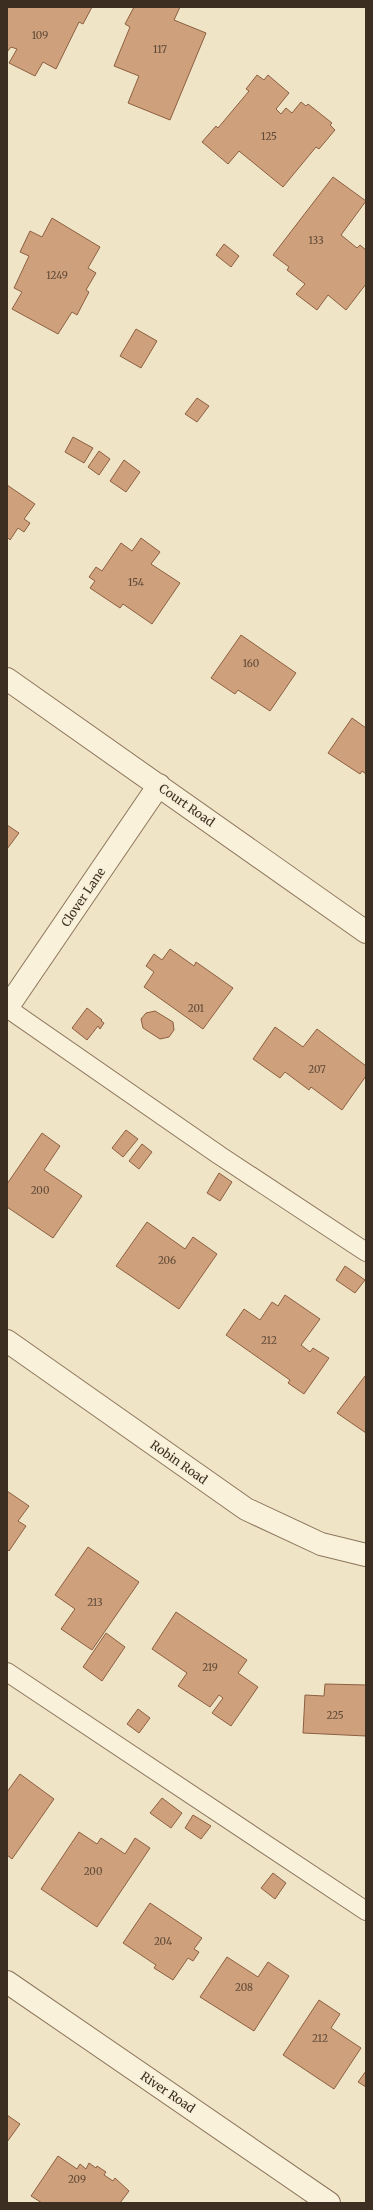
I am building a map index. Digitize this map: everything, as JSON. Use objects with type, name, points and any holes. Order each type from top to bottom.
[{"type":"street","name":"Court Road","points":[[7,679],[366,932]]},
{"type":"street","name":"Clover Lane","points":[[7,1008],[159,786]]},
{"type":"street","name":"Robin Road","points":[[7,1341],[246,1508],[321,1544],[366,1555]]},
{"type":"street","name":"River Road","points":[[7,1982],[329,2203]]},
{"type":"lane","points":[[7,1008],[219,1155],[366,1252]]},
{"type":"lane","points":[[7,1672],[366,1911]]},
{"type":"building","points":[[7,7],[92,7],[83,24],[79,22],[56,69],[43,62],[35,76],[9,63],[17,49],[11,47],[7,52]]},
{"type":"building","points":[[134,7],[180,7],[174,20],[206,33],[170,120],[128,103],[139,76],[114,66],[130,27],[125,24]]},
{"type":"building","points":[[257,75],[264,80],[268,75],[289,93],[276,109],[281,114],[286,108],[292,113],[301,102],[306,106],[308,104],[332,123],[330,125],[335,130],[319,149],[316,147],[283,187],[239,151],[228,164],[202,142],[216,126],[218,128],[249,91],[246,89]]},
{"type":"building","points":[[333,177],[366,201],[341,235],[357,248],[360,245],[366,250],[366,284],[346,310],[328,295],[317,310],[296,294],[305,284],[287,270],[289,267],[273,255]]},
{"type":"building","points":[[52,218],[100,247],[88,268],[96,273],[86,290],[89,292],[77,315],[72,312],[58,334],[12,309],[22,292],[14,288],[29,256],[20,252],[30,231],[42,237]]},
{"type":"building","points":[[224,244],[239,256],[231,267],[216,255]]},
{"type":"building","points":[[136,329],[157,341],[141,368],[120,356]]},
{"type":"building","points":[[197,398],[209,406],[197,422],[185,414]]},
{"type":"building","points":[[73,437],[93,448],[84,463],[65,452]]},
{"type":"building","points":[[99,451],[110,459],[99,475],[88,467]]},
{"type":"building","points":[[124,460],[140,472],[126,492],[110,481]]},
{"type":"building","points":[[7,485],[35,504],[24,519],[30,523],[24,532],[18,528],[10,540],[7,537]]},
{"type":"building","points":[[141,538],[160,552],[151,564],[180,583],[152,624],[123,604],[120,608],[90,588],[95,581],[89,577],[96,567],[102,571],[121,543],[132,551]]},
{"type":"building","points":[[241,635],[296,673],[270,711],[238,690],[235,694],[211,678]]},
{"type":"building","points":[[352,718],[366,728],[366,774],[362,771],[360,774],[328,753]]},
{"type":"building","points":[[7,825],[19,833],[7,849]]},
{"type":"building","points":[[170,949],[194,966],[196,962],[233,988],[203,1029],[144,987],[154,972],[146,966],[154,954],[162,960]]},
{"type":"building","points":[[87,1008],[104,1023],[100,1029],[98,1026],[87,1040],[72,1028]]},
{"type":"building","points":[[155,1011],[173,1022],[174,1030],[169,1037],[160,1039],[143,1028],[141,1019],[146,1013]]},
{"type":"building","points":[[275,1027],[303,1047],[317,1029],[366,1066],[366,1076],[342,1110],[311,1087],[309,1090],[285,1072],[280,1078],[253,1059]]},
{"type":"building","points":[[126,1130],[138,1139],[123,1157],[112,1148]]},
{"type":"building","points":[[42,1133],[60,1146],[44,1170],[82,1196],[53,1238],[7,1207],[7,1184]]},
{"type":"building","points":[[142,1144],[152,1152],[139,1169],[129,1161]]},
{"type":"building","points":[[219,1173],[232,1182],[220,1201],[207,1193]]},
{"type":"building","points":[[147,1222],[185,1249],[193,1237],[217,1254],[179,1309],[116,1266]]},
{"type":"building","points":[[345,1266],[365,1280],[355,1293],[336,1280]]},
{"type":"building","points":[[285,1295],[320,1319],[301,1345],[310,1352],[313,1348],[329,1358],[304,1394],[288,1383],[290,1380],[226,1335],[244,1309],[260,1320],[272,1302],[278,1306]]},
{"type":"building","points":[[365,1376],[366,1377],[366,1433],[337,1413]]},
{"type":"building","points":[[7,1491],[29,1506],[18,1521],[26,1526],[9,1551],[7,1549]]},
{"type":"building","points":[[88,1547],[139,1582],[92,1650],[61,1629],[75,1609],[55,1595]]},
{"type":"building","points":[[176,1612],[247,1660],[238,1673],[258,1687],[231,1726],[212,1713],[223,1698],[219,1695],[210,1707],[178,1686],[187,1673],[152,1649]]},
{"type":"building","points":[[106,1633],[125,1647],[102,1681],[83,1667]]},
{"type":"building","points":[[325,1684],[366,1685],[366,1736],[303,1733],[305,1695],[324,1696]]},
{"type":"building","points":[[138,1709],[150,1718],[139,1733],[127,1724]]},
{"type":"building","points":[[20,1774],[54,1799],[12,1859],[7,1855],[7,1792]]},
{"type":"building","points":[[162,1798],[182,1813],[171,1828],[150,1813]]},
{"type":"building","points":[[193,1815],[211,1826],[201,1839],[185,1828]]},
{"type":"building","points":[[79,1832],[97,1844],[101,1838],[125,1854],[135,1838],[150,1848],[97,1927],[41,1889]]},
{"type":"building","points":[[273,1873],[286,1883],[275,1899],[261,1888]]},
{"type":"building","points":[[150,1903],[202,1938],[194,1949],[199,1952],[193,1961],[188,1958],[173,1980],[154,1968],[156,1965],[123,1943]]},
{"type":"building","points":[[227,1957],[258,1977],[268,1962],[289,1976],[254,2031],[200,1997]]},
{"type":"building","points":[[319,2000],[340,2014],[331,2028],[361,2048],[334,2089],[283,2055]]},
{"type":"building","points":[[366,2071],[366,2087],[358,2082]]},
{"type":"building","points":[[7,2115],[20,2124],[7,2142]]},
{"type":"building","points":[[58,2156],[77,2169],[80,2164],[86,2169],[89,2163],[96,2168],[97,2166],[106,2172],[104,2175],[113,2181],[115,2178],[129,2191],[120,2203],[42,2203],[31,2196]]}]
